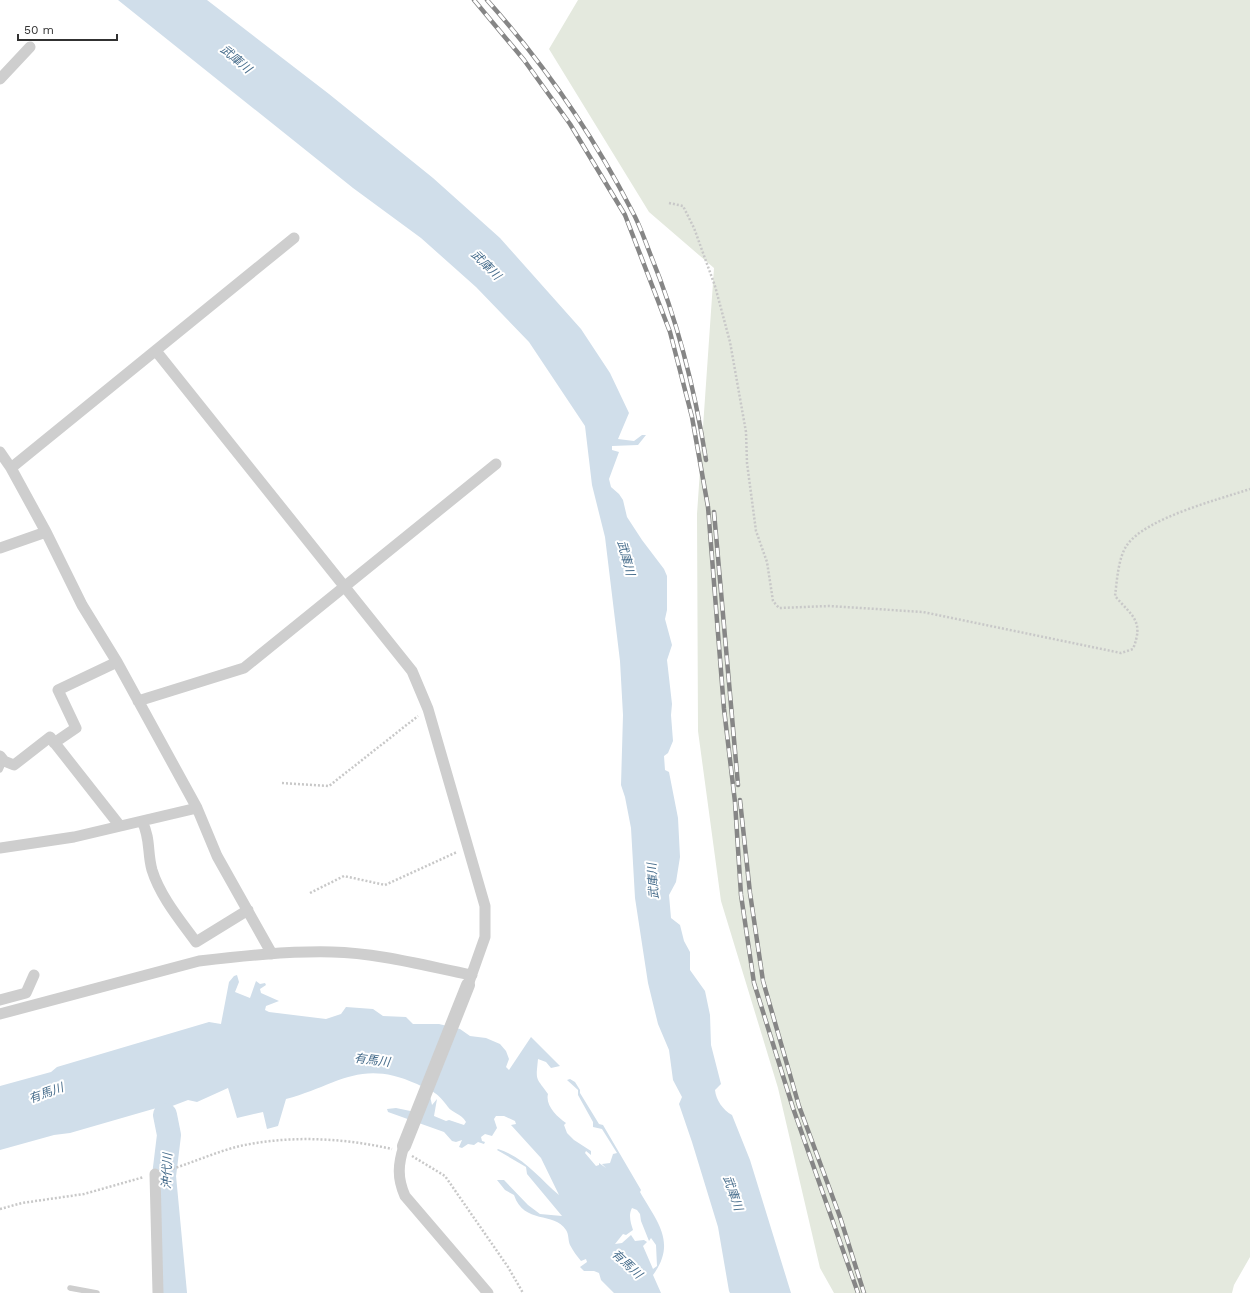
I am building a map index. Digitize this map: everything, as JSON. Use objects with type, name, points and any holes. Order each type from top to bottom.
[{"type":"street","points":[[0,79],[30,46]]},
{"type":"street","points":[[11,468],[294,238]]},
{"type":"street","points":[[156,350],[412,671],[428,709],[485,906],[485,937],[470,980],[404,1148],[398,1168],[401,1187],[405,1196],[488,1293]]},
{"type":"street","points":[[0,452],[11,468],[46,532],[82,605],[117,662],[197,808],[216,856],[272,954]]},
{"type":"street","points":[[138,701],[244,668],[345,588],[496,464]]},
{"type":"street","points":[[0,548],[46,532]]},
{"type":"street","points":[[54,743],[76,728],[58,690],[117,662]]},
{"type":"street","points":[[1,762],[14,766],[50,737],[120,826]]},
{"type":"street","points":[[0,848],[74,837],[197,808]]},
{"type":"street","points":[[142,821],[148,834],[152,868],[155,878],[170,906],[196,942],[248,910]]},
{"type":"street","points":[[0,1014],[199,961],[272,954],[332,952],[388,958],[470,980]]},
{"type":"street","points":[[0,1000],[26,993],[34,975]]},
{"type":"street","points":[[158,1173],[158,1293]]},
{"type":"lane","points":[[70,1288],[97,1293]]},
{"type":"path","points":[[669,203],[683,206],[694,228],[715,286],[730,342],[746,432],[747,463],[756,531],[767,562],[773,601],[779,608],[829,606],[923,612],[1121,653],[1133,649],[1139,634],[1136,621],[1116,596],[1126,546],[1137,534],[1164,519],[1250,488]]},
{"type":"path","points":[[282,784],[329,786],[428,709]]},
{"type":"path","points":[[310,893],[344,876],[384,885],[467,848]]},
{"type":"path","points":[[0,1209],[84,1194],[186,1165],[240,1146],[299,1138],[404,1148],[445,1176],[508,1267],[523,1293]]},
{"type":"shaded area","points":[[578,0],[1250,0],[1250,1257],[1234,1285],[1232,1293],[834,1293],[820,1268],[778,1088],[721,901],[698,731],[697,514],[714,268],[649,212],[549,49]]},
{"type":"water","name":"武庫川","points":[[118,0],[207,0],[329,94],[433,178],[500,238],[581,329],[610,373],[629,413],[618,439],[634,441],[642,435],[646,435],[638,445],[612,446],[612,450],[619,452],[609,479],[611,487],[623,500],[627,517],[664,569],[667,576],[667,610],[665,619],[672,645],[667,660],[672,704],[671,715],[673,741],[668,753],[664,756],[665,770],[669,772],[678,818],[680,857],[676,882],[669,895],[671,918],[680,925],[684,941],[690,952],[690,970],[705,991],[710,1015],[711,1045],[721,1084],[715,1090],[718,1101],[723,1108],[732,1115],[750,1160],[791,1293],[730,1293],[729,1291],[718,1227],[679,1104],[682,1097],[673,1080],[669,1050],[658,1024],[648,983],[635,898],[631,828],[621,785],[623,715],[620,661],[605,537],[592,485],[585,426],[529,342],[476,287],[421,238],[353,188]]},
{"type":"water","name":"有馬川","points":[[237,975],[239,982],[235,992],[250,998],[256,981],[260,984],[265,983],[266,985],[260,989],[261,993],[279,1001],[266,1006],[265,1010],[269,1012],[326,1019],[341,1014],[346,1007],[373,1009],[383,1016],[406,1017],[413,1024],[439,1024],[460,1029],[470,1036],[486,1038],[500,1044],[506,1051],[509,1059],[506,1067],[509,1070],[531,1037],[560,1066],[551,1068],[546,1062],[538,1059],[537,1078],[548,1094],[548,1102],[550,1106],[566,1123],[564,1125],[567,1133],[574,1140],[591,1151],[591,1155],[586,1151],[585,1153],[596,1166],[599,1165],[599,1163],[606,1168],[602,1164],[610,1163],[613,1154],[617,1153],[602,1129],[593,1127],[593,1122],[578,1095],[578,1090],[567,1080],[570,1079],[575,1082],[599,1124],[603,1125],[653,1213],[662,1232],[664,1242],[660,1263],[653,1275],[661,1293],[614,1293],[601,1280],[599,1273],[594,1271],[584,1271],[580,1267],[587,1262],[586,1259],[581,1261],[575,1253],[569,1243],[567,1232],[561,1224],[525,1210],[519,1204],[514,1195],[505,1190],[497,1180],[504,1180],[528,1205],[540,1214],[562,1216],[527,1174],[526,1167],[497,1150],[498,1149],[516,1157],[559,1195],[541,1158],[511,1125],[516,1124],[515,1121],[504,1116],[496,1116],[494,1119],[497,1128],[492,1136],[485,1134],[481,1137],[482,1141],[485,1142],[484,1144],[478,1142],[474,1145],[468,1144],[462,1148],[459,1147],[462,1140],[456,1142],[452,1141],[444,1132],[388,1112],[387,1109],[396,1108],[420,1113],[430,1096],[432,1105],[437,1099],[434,1116],[446,1121],[449,1120],[464,1125],[466,1122],[462,1117],[450,1109],[435,1093],[417,1084],[380,1073],[350,1076],[286,1099],[278,1126],[267,1129],[263,1112],[237,1118],[228,1088],[197,1102],[188,1100],[167,1108],[166,1122],[173,1136],[170,1147],[166,1148],[168,1137],[160,1107],[70,1133],[54,1135],[0,1150],[0,1086],[51,1072],[57,1067],[209,1022],[221,1024],[229,982],[234,976]],"holes":[[[632,1208],[637,1210],[640,1214],[641,1221],[649,1241],[651,1238],[656,1245],[657,1266],[653,1269],[643,1246],[647,1242],[644,1240],[635,1241],[631,1235],[622,1243],[615,1244],[623,1234],[626,1235],[633,1230],[630,1214]]]},
{"type":"waterway","name":"沖代川","points":[[165,1115],[169,1135],[164,1176],[175,1293]]},
{"type":"railway","points":[[474,0],[524,60],[570,124],[625,215],[670,332],[692,417],[708,507],[724,709],[735,802],[741,895],[754,983],[793,1108],[858,1293]]},
{"type":"railway","points":[[487,0],[528,49],[566,101],[601,155],[638,222],[661,281],[677,331],[697,408],[706,460]]},
{"type":"railway","points":[[714,512],[738,785]]},
{"type":"railway","points":[[740,800],[750,893],[763,981],[799,1106],[840,1217],[864,1293]]}]
